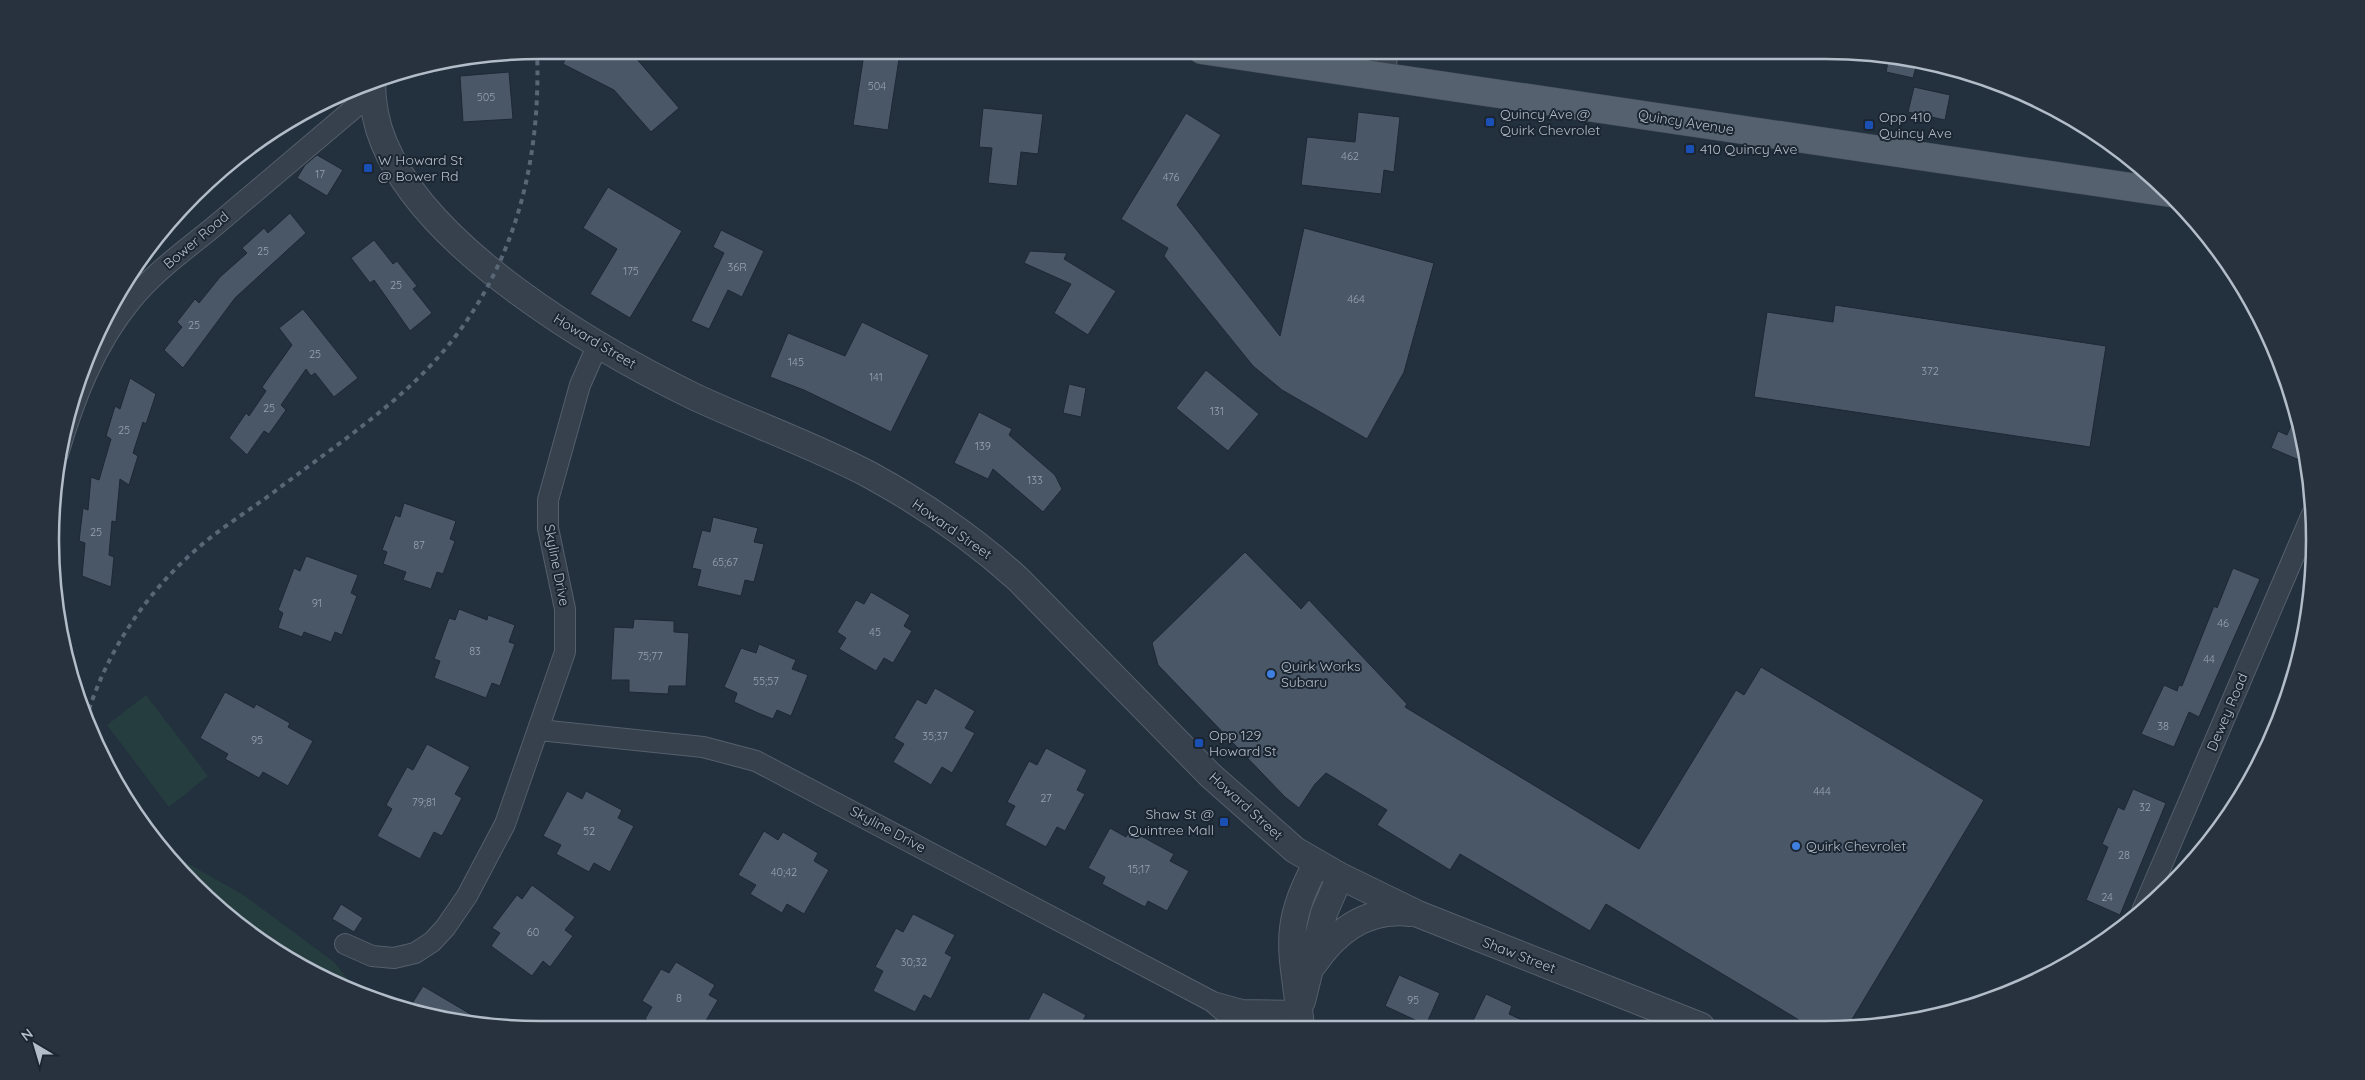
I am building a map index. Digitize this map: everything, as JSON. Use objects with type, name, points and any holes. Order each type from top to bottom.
[{"type":"main road","name":"Quincy Avenue","points":[[1260,59],[2155,191]]},
{"type":"street","points":[[1384,78],[1387,59]]},
{"type":"street","name":"Howard Street","points":[[372,89],[378,127],[384,143],[414,193],[464,247],[518,291],[598,344],[697,397],[856,468],[900,492],[954,528],[997,560],[1046,606],[1234,798],[1284,841],[1340,876]]},
{"type":"street","name":"Bower Road","points":[[94,360],[106,337],[131,301],[163,268],[368,90]]},
{"type":"street","name":"Skyline Drive","points":[[345,944],[372,956],[394,958],[415,953],[439,935],[467,896],[496,842],[562,664],[566,638],[563,594],[548,528],[548,500],[580,385],[598,344]]},
{"type":"street","name":"Dewey Road","points":[[2148,896],[2306,529]]},
{"type":"street","name":"Skyline Drive","points":[[539,730],[703,747],[756,761],[1213,1002],[1242,1010],[1300,1019]]},
{"type":"street","points":[[1300,1019],[1291,957],[1292,923],[1299,900],[1317,863]]},
{"type":"street","points":[[1300,1019],[1324,914],[1340,876]]},
{"type":"street","name":"Shaw Street","points":[[1340,876],[1418,914],[1687,1021]]},
{"type":"street","points":[[1310,971],[1328,947],[1347,929],[1362,919],[1390,912],[1418,914]]},
{"type":"street","name":"Skyline Drive","points":[[1213,1002],[1235,1021]]},
{"type":"green space","points":[[146,695],[208,776],[169,807],[107,725]]},
{"type":"green space","points":[[180,859],[242,894],[334,962],[351,983],[299,957],[247,922],[223,902]]},
{"type":"building","points":[[566,59],[637,59],[679,108],[651,132],[614,90],[563,64]]},
{"type":"building","points":[[863,59],[899,59],[888,130],[853,125]]},
{"type":"building","points":[[1888,63],[1916,67],[1913,78],[1886,72]]},
{"type":"building","points":[[509,72],[513,119],[463,122],[460,76]]},
{"type":"building","points":[[1914,87],[1950,95],[1945,120],[1908,112]]},
{"type":"building","points":[[983,108],[1043,114],[1038,154],[1021,152],[1017,186],[988,183],[992,148],[979,147]]},
{"type":"building","points":[[1358,112],[1400,117],[1394,172],[1384,170],[1381,194],[1301,185],[1307,137],[1355,142]]},
{"type":"building","points":[[1186,113],[1221,135],[1177,205],[1280,336],[1304,228],[1434,263],[1404,372],[1367,439],[1282,390],[1253,366],[1164,256],[1168,248],[1121,219]]},
{"type":"building","points":[[317,155],[343,170],[327,196],[297,178],[305,165]]},
{"type":"building","points":[[608,187],[682,231],[630,318],[590,294],[617,249],[583,228]]},
{"type":"building","points":[[290,213],[306,233],[235,298],[183,368],[164,350],[182,327],[177,322],[195,299],[199,303],[220,277],[247,253],[242,248],[264,228],[268,233]]},
{"type":"building","points":[[721,230],[764,251],[742,297],[728,290],[709,329],[691,321],[724,253],[713,247]]},
{"type":"building","points":[[374,240],[393,264],[397,261],[417,286],[413,289],[432,313],[410,331],[374,280],[370,283],[351,258]]},
{"type":"building","points":[[1030,251],[1067,253],[1064,259],[1116,291],[1088,335],[1054,313],[1071,284],[1024,263]]},
{"type":"building","points":[[1835,305],[2106,346],[2090,447],[1754,397],[1767,312],[1833,322]]},
{"type":"building","points":[[303,309],[358,378],[334,397],[315,373],[311,376],[306,369],[281,405],[286,410],[269,434],[264,431],[247,455],[229,438],[246,413],[249,416],[266,391],[262,387],[292,345],[279,328]]},
{"type":"building","points":[[862,322],[929,355],[891,432],[804,390],[770,377],[788,333],[845,356]]},
{"type":"building","points":[[1206,370],[1259,414],[1228,451],[1176,408]]},
{"type":"building","points":[[130,378],[156,394],[146,424],[143,422],[133,453],[138,456],[129,485],[120,479],[116,522],[112,521],[109,555],[114,557],[111,587],[82,576],[85,543],[79,541],[83,508],[88,510],[91,477],[99,480],[111,439],[106,436],[115,406],[120,409]]},
{"type":"building","points":[[1069,384],[1086,388],[1081,417],[1063,413]]},
{"type":"building","points":[[979,412],[1012,429],[1009,435],[1055,475],[1062,489],[1043,512],[993,469],[988,479],[954,463]]},
{"type":"building","points":[[2292,424],[2299,460],[2271,448],[2278,431],[2287,435]]},
{"type":"building","points":[[404,503],[456,521],[450,539],[455,541],[443,574],[437,572],[431,589],[403,580],[406,572],[383,564],[387,552],[382,550],[395,515],[400,517]]},
{"type":"building","points":[[713,517],[758,528],[754,542],[764,544],[754,582],[745,580],[741,596],[697,586],[701,570],[692,568],[702,530],[710,532]]},
{"type":"building","points":[[1245,552],[1301,609],[1309,600],[1407,704],[1405,707],[1639,849],[1736,690],[1744,695],[1761,667],[1984,800],[1852,1020],[1801,1021],[1606,904],[1590,931],[1460,854],[1450,870],[1377,825],[1387,810],[1326,773],[1315,784],[1299,808],[1285,797],[1158,665],[1152,643]]},
{"type":"building","points":[[306,556],[358,575],[351,593],[357,596],[342,635],[335,632],[331,642],[304,632],[302,637],[278,628],[283,613],[278,610],[294,568],[300,571]]},
{"type":"building","points":[[2233,568],[2260,579],[2199,717],[2189,712],[2174,747],[2141,734],[2164,685],[2177,691],[2179,685],[2182,686],[2214,606],[2217,608]]},
{"type":"building","points":[[871,592],[910,615],[904,626],[912,631],[893,663],[884,658],[876,671],[839,649],[846,638],[837,632],[856,600],[864,604]]},
{"type":"building","points":[[459,609],[487,620],[488,615],[515,625],[509,642],[515,644],[500,686],[492,683],[486,698],[434,678],[440,661],[434,659],[449,618],[455,620]]},
{"type":"building","points":[[634,619],[674,621],[674,632],[689,633],[686,686],[669,686],[668,694],[629,692],[629,680],[611,680],[614,627],[633,628]]},
{"type":"building","points":[[759,644],[796,660],[792,669],[808,675],[791,716],[777,710],[773,719],[758,713],[734,702],[737,693],[724,687],[741,648],[756,653]]},
{"type":"building","points":[[935,688],[975,711],[965,728],[975,733],[952,773],[942,767],[931,785],[893,762],[904,744],[894,738],[917,699],[926,704]]},
{"type":"building","points":[[225,692],[254,708],[256,704],[290,723],[288,727],[313,741],[288,786],[263,772],[259,778],[225,759],[228,754],[200,738]]},
{"type":"building","points":[[427,744],[470,767],[455,794],[462,798],[442,836],[434,832],[420,859],[377,836],[392,809],[386,805],[407,767],[413,770]]},
{"type":"building","points":[[1046,748],[1087,770],[1077,790],[1085,794],[1065,831],[1057,827],[1046,847],[1005,825],[1015,806],[1007,802],[1029,761],[1037,765]]},
{"type":"building","points":[[2133,789],[2166,803],[2120,915],[2086,900],[2108,847],[2102,844],[2118,807],[2124,810]]},
{"type":"building","points":[[567,791],[582,799],[586,791],[622,810],[618,818],[634,826],[610,872],[594,863],[589,872],[556,854],[561,845],[543,836]]},
{"type":"building","points":[[1110,828],[1126,837],[1130,830],[1174,854],[1170,861],[1189,871],[1167,911],[1148,901],[1145,907],[1102,884],[1105,877],[1088,868]]},
{"type":"building","points":[[764,831],[778,840],[783,832],[818,853],[814,861],[829,870],[804,914],[787,904],[782,913],[750,894],[756,885],[738,875]]},
{"type":"building","points":[[532,885],[575,917],[565,930],[573,936],[550,967],[543,961],[532,976],[491,946],[500,933],[492,928],[517,895],[522,899]]},
{"type":"building","points":[[341,904],[363,918],[354,932],[332,919]]},
{"type":"building","points":[[913,914],[955,935],[945,953],[952,957],[931,999],[924,995],[915,1012],[873,991],[883,971],[875,967],[896,928],[903,932]]},
{"type":"building","points":[[676,962],[715,985],[709,995],[718,1000],[706,1021],[648,1021],[645,1019],[652,1007],[642,1001],[661,969],[669,973]]},
{"type":"building","points":[[1399,975],[1440,993],[1428,1021],[1417,1021],[1385,1006]]},
{"type":"building","points":[[423,986],[475,1017],[446,1012],[412,1004]]},
{"type":"building","points":[[1043,992],[1086,1015],[1083,1021],[1028,1021]]},
{"type":"building","points":[[1486,994],[1512,1006],[1509,1014],[1524,1021],[1473,1021]]},
{"type":"railway","points":[[89,709],[118,644],[148,600],[166,579],[213,535],[344,440],[395,399],[444,350],[472,313],[494,273],[512,232],[525,188],[533,143],[537,97],[537,59]]},
{"type":"place","name":"Quincy Ave @ Quirk Chevrolet","points":[[1490,122]]},
{"type":"place","name":"Opp 410 Quincy Ave","points":[[1869,125]]},
{"type":"place","name":"410 Quincy Ave","points":[[1690,149]]},
{"type":"place","name":"W Howard St @ Bower Rd","points":[[368,168]]},
{"type":"place","name":"Quirk Works Subaru","points":[[1271,674]]},
{"type":"place","name":"Opp 129 Howard St","points":[[1199,743]]},
{"type":"place","name":"Shaw St @ Quintree Mall","points":[[1224,822]]},
{"type":"place","name":"Quirk Chevrolet","points":[[1796,846]]}]
